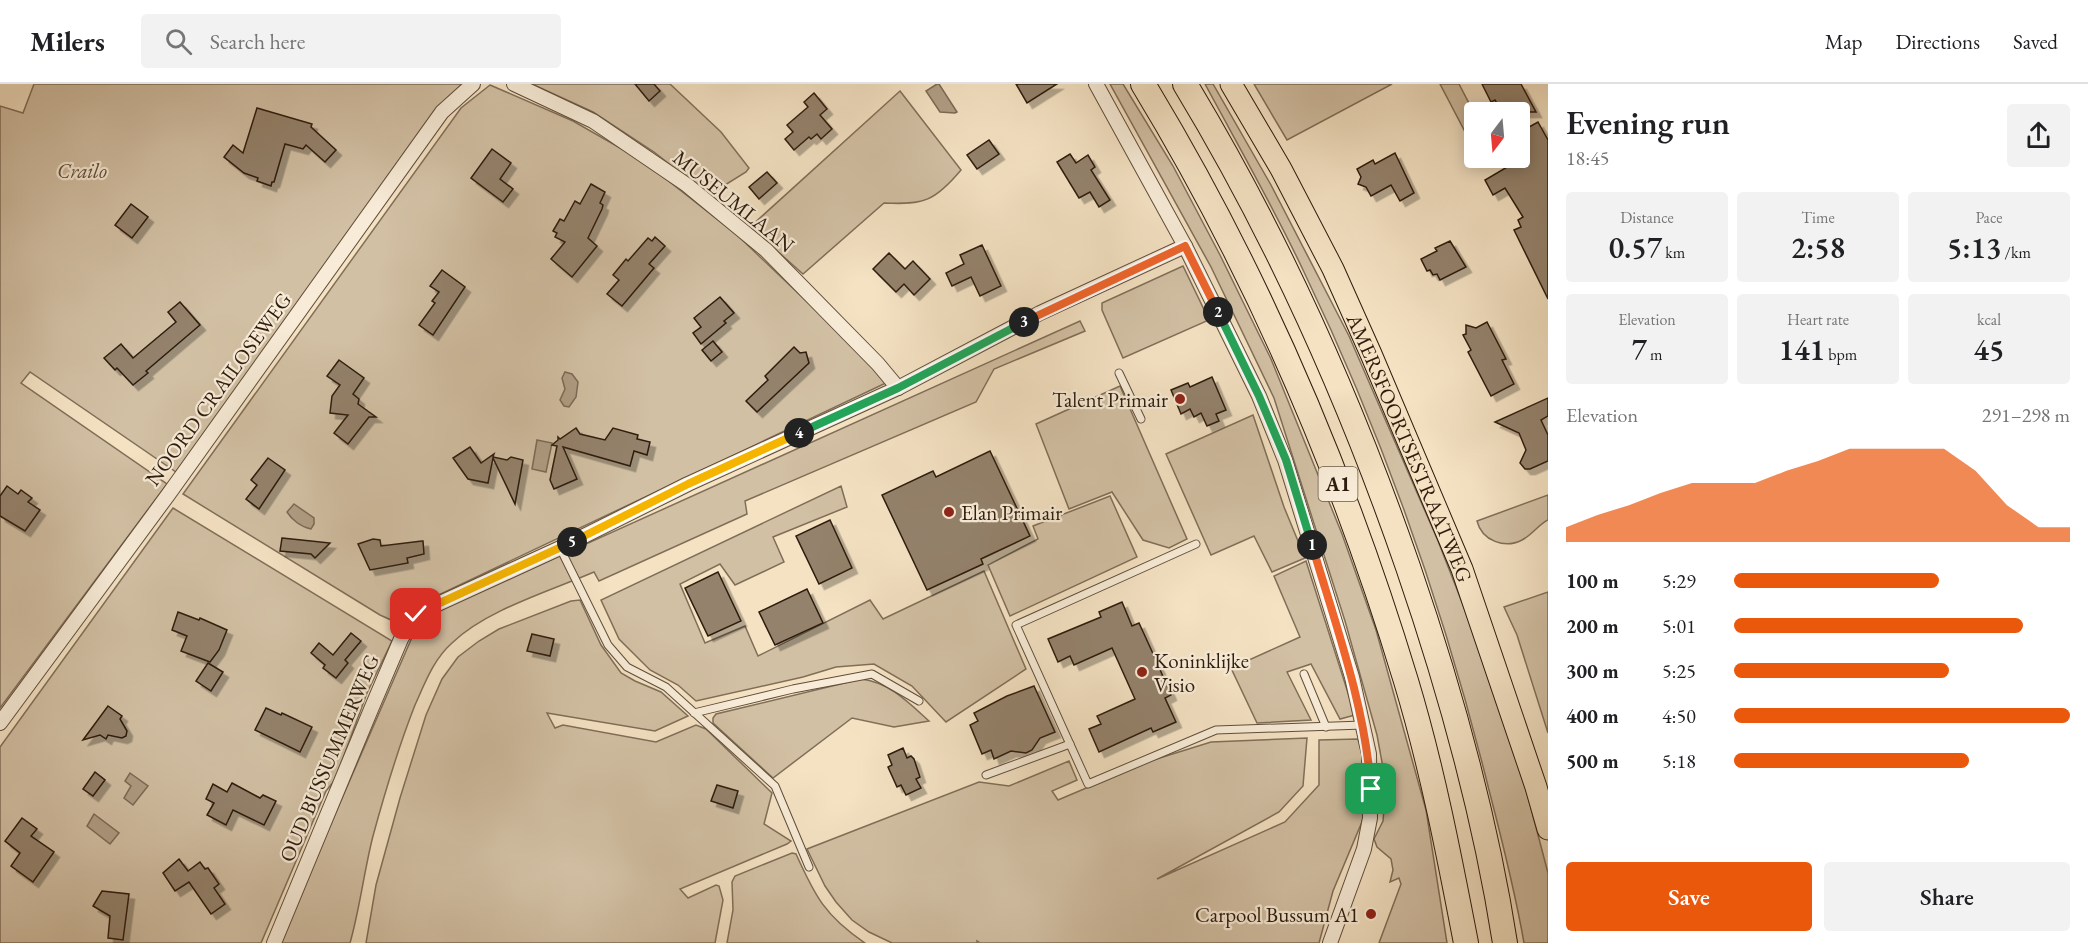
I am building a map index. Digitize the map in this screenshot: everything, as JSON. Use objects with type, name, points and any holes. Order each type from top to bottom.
[{"type":"highway","name":"A1","points":[[1143,84],[1174,136],[1260,301],[1348,507],[1378,594],[1419,728],[1441,820],[1466,943]]},
{"type":"highway","name":"A1","points":[[1185,84],[1265,224],[1327,358],[1383,494],[1427,622],[1472,778],[1505,943]]},
{"type":"main road","name":"AMERSFOORTSESTRAATWEG","points":[[1231,84],[1281,169],[1333,269],[1371,354],[1462,569],[1536,787],[1548,830]]},
{"type":"street","name":"NOORD CRAILOSEWEG","points":[[0,723],[168,495],[442,112],[473,84]]},
{"type":"street","name":"MUSEUMLAAN","points":[[514,84],[593,122],[687,185],[766,250],[878,364],[898,388]]},
{"type":"street","points":[[1096,84],[1185,246],[1259,396],[1286,460],[1352,677],[1369,754],[1371,818],[1364,849],[1330,943]]},
{"type":"street","name":"OUD BUSSUMMERWEG","points":[[274,943],[372,706],[402,639],[416,614],[560,548],[688,484],[898,388],[1040,314],[1185,246]]},
{"type":"lane","points":[[1119,373],[1141,419]]},
{"type":"lane","points":[[1196,544],[1016,625],[1088,784],[1216,730],[1363,725]]},
{"type":"lane","points":[[560,548],[609,645],[627,667],[666,687],[775,786],[809,867]]},
{"type":"lane","points":[[694,713],[793,689],[872,674],[919,701]]},
{"type":"lane","points":[[1304,674],[1326,727]]},
{"type":"lane","points":[[986,775],[1070,744]]},
{"type":"green space","name":"Crailo","points":[[34,84],[462,84],[433,116],[176,472],[30,372],[21,383],[167,484],[0,708],[0,106],[23,113]]},
{"type":"green space","points":[[532,84],[670,84],[721,132],[749,168],[709,195],[654,152],[593,112]]},
{"type":"green space","points":[[1110,84],[1123,84],[1173,166],[1220,255],[1271,359],[1342,534],[1376,630],[1426,810],[1447,943],[1379,943],[1401,884],[1399,878],[1390,882],[1393,870],[1391,859],[1377,847],[1374,839],[1383,821],[1386,784],[1377,735],[1345,621],[1274,398],[1211,267]]},
{"type":"green space","points":[[1205,84],[1213,84],[1271,185],[1349,336],[1438,541],[1497,692],[1518,759],[1548,873],[1548,943],[1524,943],[1499,828],[1472,723],[1432,592],[1386,462],[1304,272]]},
{"type":"green space","points":[[1254,84],[1392,84],[1287,140]]},
{"type":"green space","points":[[1440,84],[1459,84],[1468,102],[1464,102],[1464,130]]},
{"type":"green space","points":[[490,85],[573,121],[643,161],[736,234],[866,358],[888,382],[413,607],[402,625],[380,615],[183,494],[461,108]]},
{"type":"green space","points":[[900,91],[961,170],[944,189],[928,199],[909,203],[884,203],[803,274],[750,227]]},
{"type":"green space","points":[[1183,266],[1209,320],[1123,358],[1102,310],[1102,303]]},
{"type":"green space","points":[[1080,321],[1085,331],[994,369],[976,402],[745,501],[747,514],[599,581],[594,572],[519,602],[466,631],[445,650],[435,664],[422,688],[409,721],[373,836],[350,943],[279,943],[420,619]]},
{"type":"green space","points":[[1120,386],[1187,539],[1169,548],[1143,540],[1112,492],[1069,509],[1036,424]]},
{"type":"green space","points":[[1253,415],[1284,507],[1305,558],[1272,572],[1254,536],[1211,555],[1166,454]]},
{"type":"green space","points":[[841,486],[847,507],[773,537],[784,562],[735,585],[720,564],[680,584],[705,643],[745,626],[758,656],[870,600],[883,619],[984,571],[1026,669],[946,722],[912,686],[874,664],[836,667],[803,677],[696,701],[678,685],[650,670],[619,639],[601,600]]},
{"type":"green space","points":[[1548,495],[1548,520],[1515,543],[1502,543],[1489,538],[1477,521]]},
{"type":"green space","points":[[1110,496],[1137,557],[1010,616],[988,565],[1038,539],[1033,526]]},
{"type":"green space","points":[[173,508],[392,641],[367,693],[335,780],[326,791],[261,943],[0,943],[0,747]]},
{"type":"green space","points":[[1306,561],[1355,715],[1340,719],[1311,664],[1287,672],[1311,720],[1257,723],[1231,668],[1300,637],[1274,576]]},
{"type":"green space","points":[[1548,592],[1548,733],[1517,635],[1504,607]]},
{"type":"green space","points":[[580,600],[601,645],[621,673],[661,692],[688,716],[655,731],[547,713],[555,728],[563,725],[656,742],[696,725],[706,729],[772,793],[764,824],[791,841],[680,889],[688,898],[716,885],[719,886],[723,900],[715,943],[366,943],[376,885],[400,798],[426,715],[442,679],[458,657],[499,629],[571,601]]},
{"type":"green space","points":[[861,679],[890,689],[929,721],[894,727],[852,718],[773,778],[713,723],[716,714]]},
{"type":"green space","points":[[1307,738],[1303,786],[1279,812],[1157,879],[1285,822],[1319,785],[1319,740],[1358,739],[1365,767],[1364,817],[1333,891],[1319,943],[980,943],[977,941],[977,943],[892,943],[869,932],[852,920],[825,886],[807,849],[979,782],[1009,786],[1069,761],[1077,780],[1052,791],[1058,800],[1150,761],[1211,742]]},
{"type":"green space","points":[[792,853],[796,854],[809,882],[831,914],[865,943],[727,943],[733,910],[732,882],[735,876]]},
{"type":"shaded area","points":[[937,84],[957,112],[940,112],[926,91]]},
{"type":"shaded area","points":[[565,372],[572,374],[578,382],[576,397],[569,407],[564,406],[560,400],[565,389],[562,378]]},
{"type":"shaded area","points":[[537,440],[552,443],[546,472],[532,469]]},
{"type":"shaded area","points":[[294,504],[314,518],[311,529],[291,518],[287,512]]},
{"type":"shaded area","points":[[130,773],[148,786],[133,805],[124,798],[131,786],[125,781]]},
{"type":"shaded area","points":[[94,814],[119,833],[110,844],[87,826]]},
{"type":"building","points":[[635,84],[654,84],[660,91],[649,101]]},
{"type":"building","points":[[1016,84],[1057,84],[1027,103]]},
{"type":"building","points":[[1482,84],[1521,84],[1536,112],[1530,112],[1530,102],[1496,102],[1495,100],[1491,102]]},
{"type":"building","points":[[814,93],[827,109],[820,115],[832,129],[821,139],[817,134],[811,139],[809,137],[794,150],[785,139],[793,132],[787,125],[808,107],[804,102]]},
{"type":"building","points":[[257,108],[312,124],[311,127],[336,150],[325,162],[306,145],[303,149],[285,144],[271,186],[257,181],[258,178],[244,173],[224,157],[233,145],[243,153]]},
{"type":"building","points":[[1538,122],[1548,140],[1548,299],[1514,230],[1521,227],[1518,220],[1523,217],[1505,188],[1493,195],[1485,180],[1506,168],[1530,168],[1530,126]]},
{"type":"building","points":[[989,140],[999,154],[977,169],[967,155]]},
{"type":"building","points":[[492,149],[511,163],[500,179],[513,189],[503,202],[471,178]]},
{"type":"building","points":[[1395,153],[1414,193],[1400,201],[1391,185],[1371,196],[1366,187],[1358,184],[1361,177],[1357,169],[1373,160],[1375,164]]},
{"type":"building","points":[[1070,154],[1076,163],[1088,155],[1095,167],[1091,170],[1110,200],[1099,207],[1090,192],[1079,198],[1057,162]]},
{"type":"building","points":[[767,172],[777,183],[759,199],[749,187]]},
{"type":"building","points":[[591,184],[605,192],[600,203],[603,205],[602,209],[588,238],[597,246],[572,277],[551,259],[565,242],[555,237],[557,233],[553,231],[560,219],[564,221],[575,201],[580,204]]},
{"type":"building","points":[[131,204],[148,217],[132,238],[115,225]]},
{"type":"building","points":[[655,237],[665,246],[649,264],[654,268],[622,306],[607,294],[619,280],[613,275],[648,238],[652,241]]},
{"type":"building","points":[[1450,241],[1466,267],[1440,280],[1437,274],[1433,275],[1430,270],[1427,271],[1421,259],[1437,251],[1435,248]]},
{"type":"building","points":[[982,245],[1001,286],[980,296],[971,277],[952,286],[946,273],[964,264],[960,255]]},
{"type":"building","points":[[889,253],[905,269],[913,261],[930,279],[914,295],[904,284],[896,292],[873,269]]},
{"type":"building","points":[[442,270],[465,287],[433,335],[419,325],[435,303],[432,301],[439,292],[430,286]]},
{"type":"building","points":[[720,297],[734,313],[724,321],[726,323],[701,344],[693,333],[701,327],[694,318]]},
{"type":"building","points":[[180,302],[200,325],[133,385],[104,358],[121,344],[133,358],[176,322],[168,312]]},
{"type":"building","points":[[1487,322],[1506,359],[1502,360],[1514,384],[1491,396],[1468,352],[1471,350],[1463,335],[1466,334],[1466,325],[1476,328]]},
{"type":"building","points":[[713,341],[722,352],[711,361],[702,350]]},
{"type":"building","points":[[794,347],[800,353],[806,352],[809,363],[757,412],[746,401],[768,380],[765,376]]},
{"type":"building","points":[[339,360],[364,378],[353,394],[359,399],[358,404],[376,417],[369,417],[348,444],[334,433],[348,415],[330,413],[332,396],[340,385],[327,376]]},
{"type":"building","points":[[1212,377],[1226,410],[1216,414],[1219,421],[1207,426],[1201,413],[1194,417],[1190,409],[1181,414],[1171,390],[1188,383],[1190,387]]},
{"type":"building","points":[[1548,398],[1548,416],[1541,420],[1548,435],[1548,461],[1525,469],[1520,463],[1526,450],[1519,433],[1495,422]]},
{"type":"building","points":[[576,428],[580,434],[605,440],[613,428],[638,435],[637,439],[650,442],[647,455],[634,451],[630,466],[563,447],[577,479],[554,489],[550,480],[557,446],[552,445],[558,437],[560,439]]},
{"type":"building","points":[[470,447],[481,463],[494,454],[493,457],[507,460],[511,457],[523,460],[515,504],[493,458],[488,483],[468,479],[453,458]]},
{"type":"building","points":[[990,451],[1030,536],[981,559],[983,564],[927,590],[882,495],[933,471],[936,477]]},
{"type":"building","points":[[268,458],[285,470],[259,509],[246,499],[257,485],[251,480]]},
{"type":"building","points":[[7,486],[18,494],[21,490],[32,498],[28,502],[40,510],[25,531],[0,516],[0,496]]},
{"type":"building","points":[[830,520],[852,568],[819,584],[796,536]]},
{"type":"building","points":[[282,538],[330,543],[315,558],[311,554],[280,551]]},
{"type":"building","points":[[373,539],[380,540],[381,546],[423,541],[424,554],[407,558],[408,563],[370,570],[358,544]]},
{"type":"building","points":[[718,572],[741,621],[708,636],[685,588]]},
{"type":"building","points":[[807,589],[823,623],[775,645],[759,612]]},
{"type":"building","name":"Koninklijke Visio","points":[[1122,602],[1132,626],[1139,623],[1155,658],[1171,695],[1165,698],[1176,722],[1153,732],[1151,728],[1099,752],[1089,729],[1101,724],[1097,716],[1135,699],[1112,648],[1074,665],[1070,656],[1058,662],[1048,639],[1101,617],[1099,612]]},
{"type":"building","points":[[178,612],[199,620],[200,618],[227,630],[219,650],[210,662],[181,651],[187,636],[172,630]]},
{"type":"building","points":[[351,633],[361,641],[345,660],[348,663],[336,678],[323,668],[325,665],[311,653],[319,643],[333,655]]},
{"type":"building","points":[[532,634],[554,639],[550,656],[527,651]]},
{"type":"building","points":[[208,663],[223,672],[211,691],[196,681]]},
{"type":"building","points":[[1034,686],[1055,732],[1040,738],[1032,750],[1026,753],[1011,751],[994,759],[991,750],[982,754],[970,725],[978,721],[974,713],[1007,696]]},
{"type":"building","points":[[108,706],[122,716],[120,719],[127,731],[126,736],[122,738],[108,735],[106,739],[100,735],[83,740]]},
{"type":"building","points":[[266,708],[312,727],[300,752],[255,730]]},
{"type":"building","points":[[903,748],[907,758],[911,756],[914,759],[920,777],[916,779],[921,788],[906,795],[901,785],[897,787],[888,767],[892,765],[888,755]]},
{"type":"building","points":[[95,772],[105,780],[93,796],[83,789]]},
{"type":"building","points":[[232,783],[260,798],[263,795],[276,801],[264,825],[233,810],[226,825],[207,815],[214,803],[206,799],[213,784],[227,792]]},
{"type":"building","points":[[717,785],[738,791],[733,808],[711,801]]},
{"type":"building","points":[[22,818],[37,829],[31,836],[54,852],[33,882],[11,866],[20,853],[5,841]]},
{"type":"building","points":[[179,859],[188,871],[200,862],[205,869],[208,868],[219,884],[214,888],[225,904],[211,914],[189,882],[175,891],[163,873]]},
{"type":"building","points":[[102,891],[129,894],[123,940],[108,938],[110,916],[93,906]]},
{"type":"place","name":"Talent Primair","points":[[1180,399]]},
{"type":"place","name":"Elan Primair","points":[[949,512]]},
{"type":"place","name":"Koninklijke Visio","points":[[1142,672]]},
{"type":"place","name":"Carpool Bussum A1","points":[[1371,914]]},
{"type":"route","points":[[416,614],[560,548],[688,484],[898,388],[1040,314],[1185,246],[1259,396],[1286,460],[1352,677],[1369,754],[1371,789]]}]
